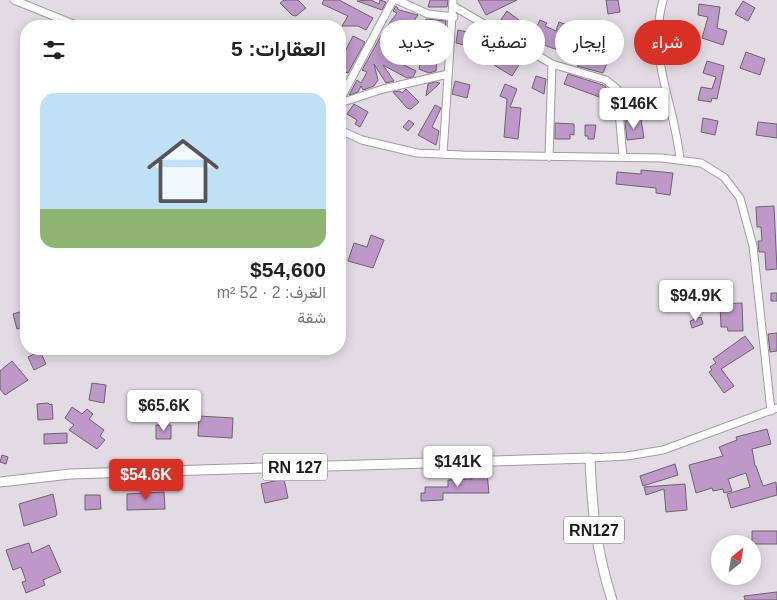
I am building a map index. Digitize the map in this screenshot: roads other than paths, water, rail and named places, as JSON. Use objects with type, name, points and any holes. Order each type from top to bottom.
[{"type":"main road","name":"RN 127","points":[[0,482],[70,474],[590,458]]},
{"type":"main road","name":"RN127","points":[[590,458],[593,519],[600,562],[612,600]]},
{"type":"street","points":[[14,0],[63,20]]},
{"type":"street","points":[[346,90],[393,0]]},
{"type":"street","points":[[397,0],[428,14],[454,17]]},
{"type":"street","points":[[663,0],[658,28],[658,57],[667,100],[678,138],[680,160]]},
{"type":"street","points":[[443,154],[454,4]]},
{"type":"street","points":[[454,4],[552,64],[606,80],[617,89],[623,157]]},
{"type":"street","points":[[549,156],[552,64]]},
{"type":"street","points":[[346,100],[383,89],[448,74]]},
{"type":"street","points":[[346,133],[387,148],[443,154],[623,157],[701,163],[724,177],[740,198],[753,246],[774,409],[663,450],[627,456],[590,458]]}]
